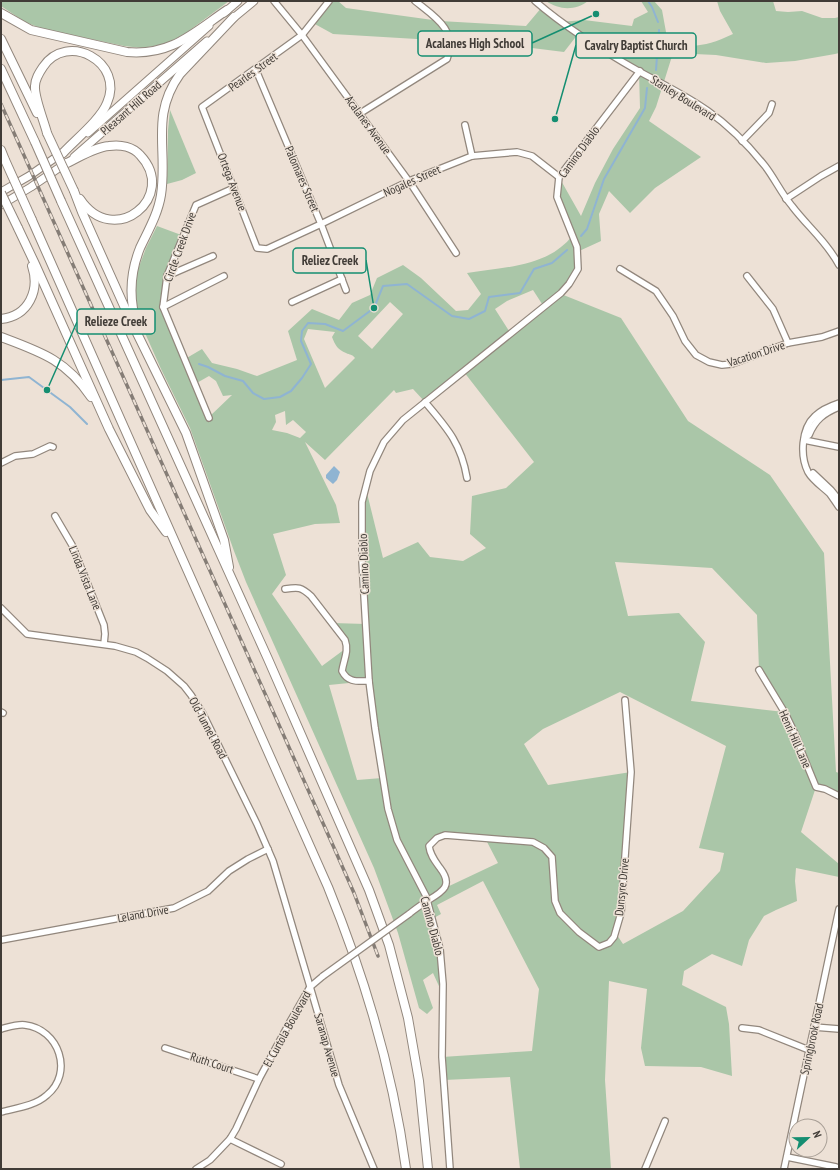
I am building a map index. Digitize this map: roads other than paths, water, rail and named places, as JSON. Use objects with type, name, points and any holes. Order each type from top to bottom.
[{"type":"highway","points":[[1,13],[21,26],[43,34],[138,53],[157,51],[174,45],[227,10]]},
{"type":"highway","points":[[148,356],[132,306],[132,284],[136,262],[161,196],[162,127],[164,108],[169,92],[180,74],[234,17]]},
{"type":"highway","points":[[1,39],[74,191],[129,317],[181,421],[198,463],[224,540],[231,580]]},
{"type":"highway","points":[[47,133],[34,88],[40,71],[50,58],[66,51],[86,53],[95,58],[103,65],[111,84],[107,104],[96,119],[63,153]]},
{"type":"highway","points":[[1,69],[352,849],[374,902],[387,939],[403,994],[414,1043],[421,1093],[428,1169]]},
{"type":"highway","points":[[67,163],[104,147],[123,146],[138,152],[150,169],[152,178],[152,188],[143,207],[128,218],[119,220],[110,220],[91,212],[74,191]]},
{"type":"highway","points":[[1,150],[318,864],[347,933],[371,1005],[382,1048],[396,1109],[406,1169]]},
{"type":"highway","points":[[1,193],[38,270],[109,429],[150,510],[177,549]]},
{"type":"highway","points":[[1,319],[12,316],[26,306],[34,292],[36,283],[35,274],[18,228]]},
{"type":"highway","points":[[1,337],[41,352],[65,367],[84,387],[109,429]]},
{"type":"main road","name":"Pleasant Hill Road","points":[[1,193],[63,153],[96,126],[238,1]]},
{"type":"main road","name":"Pleasant Hill Road","points":[[1,205],[67,163],[254,1]]},
{"type":"street","name":"Acalanes Avenue","points":[[274,1],[302,35],[409,181],[456,253]]},
{"type":"street","name":"Pearles Street","points":[[202,107],[256,70],[302,35],[330,1]]},
{"type":"street","points":[[360,114],[447,59],[450,51],[450,40],[440,21],[415,1]]},
{"type":"street","name":"Stanley Boulevard","points":[[535,1],[560,22],[590,42],[664,84],[709,112],[742,140],[765,166],[786,199],[822,239],[839,265]]},
{"type":"street","points":[[450,46],[506,51]]},
{"type":"street","name":"Palomares Street","points":[[256,70],[321,224],[346,290]]},
{"type":"street","name":"Camino Diablo","points":[[450,1169],[442,1057],[443,974],[440,949],[424,892],[397,840],[388,809],[369,681],[362,561],[362,502],[370,471],[384,442],[403,420],[561,294],[569,284],[578,269],[577,247],[557,197],[559,177],[640,71]]},
{"type":"street","points":[[742,140],[769,113],[772,104]]},
{"type":"street","name":"Ortega Avenue","points":[[202,107],[257,248],[267,249]]},
{"type":"street","points":[[465,125],[472,156]]},
{"type":"street","name":"Nogales Street","points":[[267,249],[409,181],[472,156],[517,152],[532,156],[559,177]]},
{"type":"street","points":[[786,199],[839,166]]},
{"type":"street","name":"Circle Creek Drive","points":[[209,418],[163,307],[167,276],[196,205],[234,188]]},
{"type":"street","name":"Stanley Boulevard","points":[[822,239],[839,258]]},
{"type":"street","points":[[167,276],[213,256]]},
{"type":"street","name":"Vacation Drive","points":[[620,269],[656,291],[673,316],[685,341],[696,355],[709,362],[722,365],[732,364],[788,343],[822,337],[839,331]]},
{"type":"street","points":[[163,307],[224,276]]},
{"type":"street","points":[[747,276],[773,309],[788,343]]},
{"type":"street","points":[[292,302],[342,279]]},
{"type":"street","points":[[425,402],[455,440],[460,451],[466,478]]},
{"type":"street","points":[[839,402],[829,406],[814,417],[808,425],[805,432],[803,455],[811,477],[830,494],[839,507]]},
{"type":"street","points":[[805,438],[809,435],[817,420],[825,413],[839,407]]},
{"type":"street","points":[[805,438],[839,447]]},
{"type":"street","points":[[1,463],[15,456],[33,454],[50,446],[53,447]]},
{"type":"street","points":[[806,465],[839,500]]},
{"type":"street","name":"Linda Vista Lane","points":[[55,516],[72,545],[104,625],[104,644]]},
{"type":"street","points":[[285,589],[299,587],[311,596],[344,640],[347,646],[347,654],[342,671],[345,677],[354,681],[369,681]]},
{"type":"street","name":"Old Tunnel Road","points":[[1,608],[27,634],[104,644],[126,649],[153,661],[176,678],[191,695],[203,714],[268,849]]},
{"type":"street","name":"Henri Hill Lane","points":[[759,670],[784,712],[797,738],[816,787],[825,789],[839,796]]},
{"type":"street","name":"Dunsyre Drive","points":[[427,901],[438,895],[444,889],[446,884],[445,875],[430,853],[429,846],[437,838],[445,835],[533,842],[544,848],[552,857],[555,901],[560,913],[599,947],[609,943],[614,937],[621,913],[630,780],[625,700]]},
{"type":"street","name":"Leland Drive","points":[[1,940],[174,908],[208,891],[229,871],[268,849]]},
{"type":"street","name":"Saranap Avenue","points":[[268,849],[280,884],[339,1085],[374,1169]]},
{"type":"street","name":"El Curtola Boulevard","points":[[196,1169],[210,1160],[230,1139],[259,1078],[310,987],[427,901]]},
{"type":"street","name":"Springbrook Road","points":[[784,1169],[839,909]]},
{"type":"street","points":[[1,1029],[17,1025],[26,1025],[37,1028],[45,1033],[53,1040],[62,1061],[62,1070],[53,1090],[46,1096],[27,1105],[1,1112]]},
{"type":"street","points":[[814,1027],[839,1030]]},
{"type":"street","points":[[742,1028],[759,1030],[809,1050]]},
{"type":"street","name":"Ruth Court","points":[[165,1048],[259,1078]]},
{"type":"street","points":[[645,1169],[665,1121]]},
{"type":"street","points":[[230,1139],[281,1164]]},
{"type":"street","points":[[787,1157],[836,1167]]},
{"type":"water","points":[[334,466],[340,472],[337,480],[333,484],[326,478],[326,475]]},
{"type":"waterway","points":[[648,1],[658,22]]},
{"type":"waterway","points":[[656,70],[659,30]]},
{"type":"waterway","points":[[581,236],[587,229],[604,179],[645,108],[647,88]]},
{"type":"waterway","points":[[199,364],[225,376],[243,381],[253,393],[264,399],[280,397],[291,391],[311,364],[301,341],[302,331],[308,323],[325,324],[343,331],[374,308],[383,286],[407,284],[452,316],[469,319],[485,311],[489,297],[520,293],[534,269],[552,263],[567,250]]},
{"type":"waterway","points":[[1,380],[29,377],[70,407],[87,424]]},
{"type":"railway","points":[[1,104],[335,850],[354,893],[378,956]]},
{"type":"place","name":"Acalanes High School","points":[[596,14]]},
{"type":"place","name":"Cavalry Baptist Church","points":[[555,119]]},
{"type":"place","name":"Reliez Creek","points":[[374,308]]},
{"type":"place","name":"Relieze Creek","points":[[47,390]]}]
